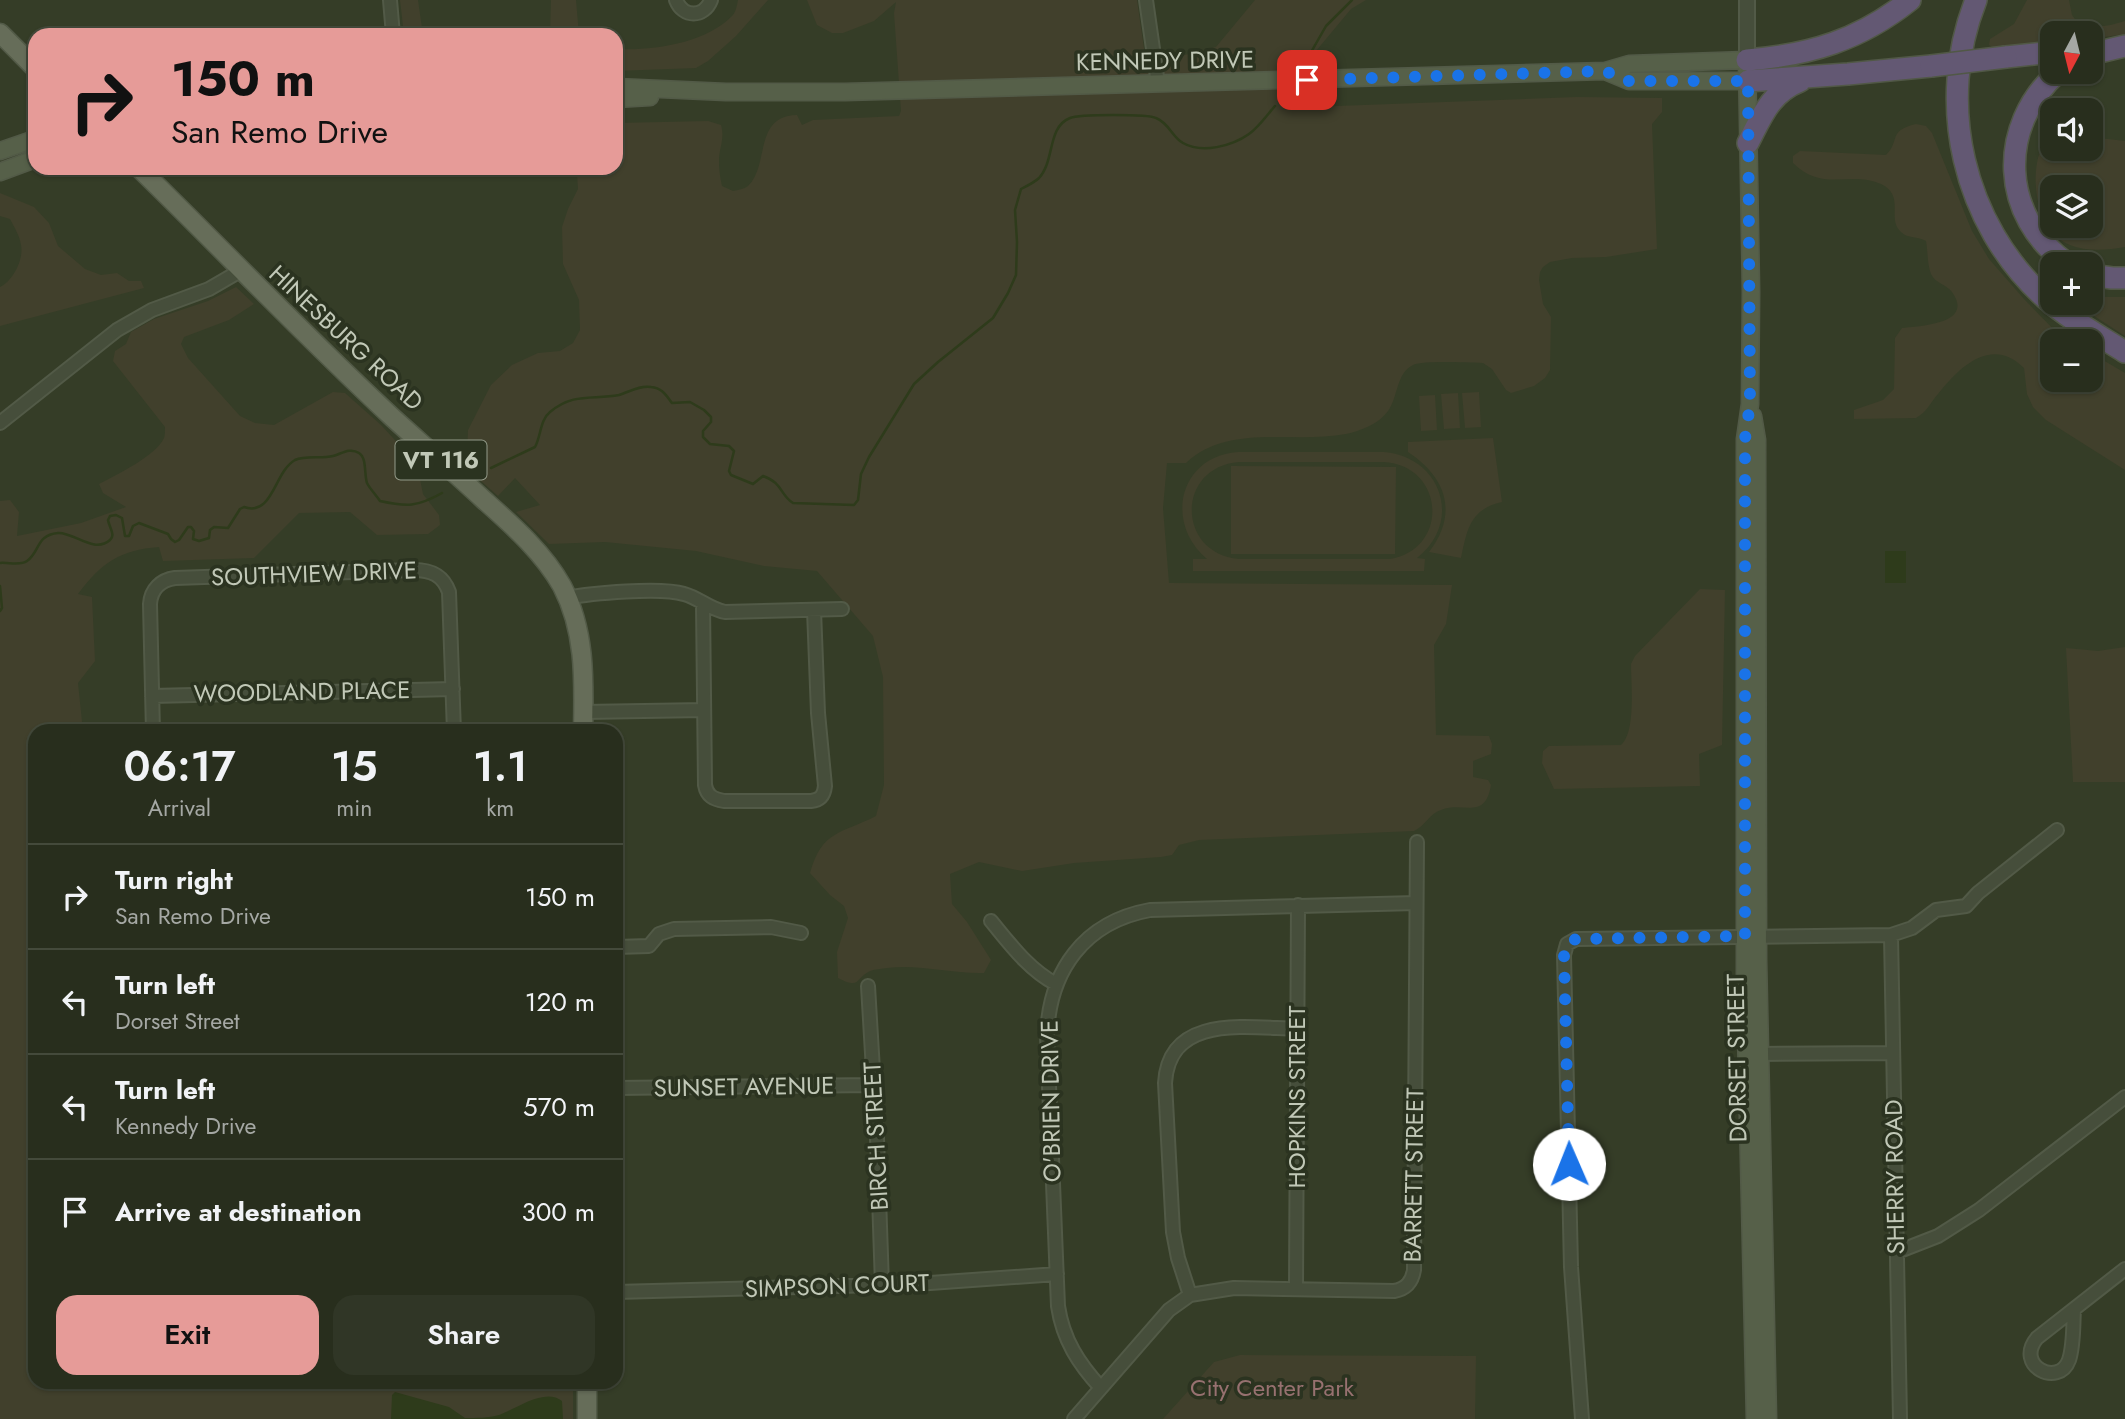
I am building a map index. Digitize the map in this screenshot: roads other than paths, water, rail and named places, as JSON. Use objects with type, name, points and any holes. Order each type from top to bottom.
[{"type":"highway","points":[[1747,70],[1830,46],[1871,27],[1910,0]]},
{"type":"highway","points":[[1976,0],[1962,48],[1957,108],[1963,159],[1978,204],[2006,254],[2035,288],[2060,310],[2125,352]]},
{"type":"highway","points":[[2104,49],[2125,46]]},
{"type":"highway","points":[[1747,70],[1812,77],[2040,53]]},
{"type":"highway","points":[[1748,143],[1773,98],[1790,85],[1812,77]]},
{"type":"highway","points":[[2047,84],[2038,93],[2024,118],[2016,144],[2014,170],[2019,199],[2027,218],[2043,243],[2054,252]]},
{"type":"highway","points":[[2103,277],[2125,278]]},
{"type":"main road","points":[[0,33],[28,61]]},
{"type":"main road","name":"KENNEDY DRIVE","points":[[623,87],[726,92],[845,92],[1605,71],[1629,81],[1747,70]]},
{"type":"main road","name":"DORSET STREET","points":[[1747,70],[1751,292],[1750,404],[1745,439],[1755,1419]]},
{"type":"main road","name":"KENNEDY DRIVE","points":[[623,99],[726,92]]},
{"type":"main road","points":[[0,151],[28,141]]},
{"type":"main road","points":[[0,172],[28,162]]},
{"type":"main road","name":"HINESBURG ROAD","points":[[146,175],[356,383],[504,517],[546,563],[568,598],[576,620],[583,654],[583,724]]},
{"type":"main road","name":"DORSET STREET","points":[[1751,936],[1760,1054],[1768,1419]]},
{"type":"main road","points":[[587,1389],[587,1419]]},
{"type":"street","points":[[390,0],[392,28]]},
{"type":"street","points":[[676,0],[682,10],[694,14],[705,10],[711,0]]},
{"type":"street","points":[[1146,0],[1158,84]]},
{"type":"street","name":"DORSET STREET","points":[[1747,0],[1747,70]]},
{"type":"street","points":[[0,423],[131,321],[162,305],[209,289],[240,271]]},
{"type":"street","name":"SOUTHVIEW DRIVE","points":[[152,696],[150,597],[162,582],[176,578],[414,570],[435,573],[446,583],[449,592],[454,724]]},
{"type":"street","points":[[568,598],[590,594],[674,592],[689,595],[703,604],[730,612],[842,609]]},
{"type":"street","points":[[703,604],[705,785],[712,798],[723,801],[820,799],[825,786],[818,713],[814,610]]},
{"type":"street","name":"WOODLAND PLACE","points":[[152,696],[453,689]]},
{"type":"street","points":[[152,696],[153,724]]},
{"type":"street","points":[[584,712],[704,710]]},
{"type":"street","points":[[1582,1419],[1571,1267],[1564,949],[1567,944],[1576,939],[1891,935],[1912,928],[1936,910],[1966,906],[1978,893],[2057,830]]},
{"type":"street","name":"BARRETT STREET","points":[[1190,1295],[1234,1288],[1394,1291],[1405,1287],[1413,1277],[1417,842]]},
{"type":"street","name":"O'BRIEN DRIVE","points":[[1101,1388],[1080,1364],[1066,1335],[1060,1315],[1057,1274],[1047,1036],[1049,1007],[1056,984],[1071,957],[1088,939],[1108,925],[1130,915],[1162,909],[1416,903]]},
{"type":"street","name":"HOPKINS STREET","points":[[1296,1289],[1298,905]]},
{"type":"street","points":[[991,921],[1035,970],[1056,984]]},
{"type":"street","points":[[623,947],[649,946],[659,934],[674,929],[771,927],[801,933]]},
{"type":"street","name":"SHERRY ROAD","points":[[1891,935],[1900,1419]]},
{"type":"street","name":"BIRCH STREET","points":[[868,986],[882,1285]]},
{"type":"street","points":[[1074,1419],[1169,1310],[1190,1295],[1172,1232],[1166,1083],[1172,1055],[1185,1040],[1203,1031],[1231,1027],[1297,1029]]},
{"type":"street","points":[[1760,1054],[1893,1053]]},
{"type":"street","name":"SUNSET AVENUE","points":[[623,1088],[873,1085]]},
{"type":"street","points":[[1897,1252],[1938,1236],[1967,1218],[2125,1097]]},
{"type":"street","points":[[2074,1309],[2068,1363],[2057,1372],[2039,1370],[2031,1359],[2034,1341],[2074,1309],[2124,1273]]},
{"type":"street","name":"SIMPSON COURT","points":[[623,1292],[882,1285],[1057,1274]]},
{"type":"waterway","points":[[1310,54],[1326,26],[1352,0]]},
{"type":"waterway","points":[[491,468],[535,447],[544,419],[559,406],[576,399],[619,395],[651,387],[661,390],[672,403],[690,402],[711,417],[711,422],[703,431],[703,437],[710,444],[729,446],[734,451],[729,471],[731,475],[753,484],[763,476],[778,486],[793,503],[854,505],[858,500],[861,474],[869,457],[914,384],[993,318],[1008,293],[1016,275],[1015,210],[1021,189],[1044,171],[1054,136],[1063,122],[1070,118],[1086,116],[1128,115],[1156,118],[1183,143],[1208,148],[1226,145],[1249,134],[1275,106]]},
{"type":"waterway","points":[[0,563],[24,562],[31,557],[42,540],[51,534],[64,534],[91,544],[104,544],[112,536],[108,520],[110,516],[116,515],[122,518],[125,536],[129,536],[133,526],[139,523],[168,534],[175,542],[188,527],[194,531],[193,539],[199,541],[209,538],[210,530],[214,527],[228,528],[240,509],[261,506],[288,466],[295,460],[304,458],[328,457],[356,451],[362,455],[367,483],[380,501],[412,504],[442,493]]},
{"type":"waterway","points":[[0,586],[0,611]]},
{"type":"park label","name":"City Center Park","points":[[1272,1388]]}]
